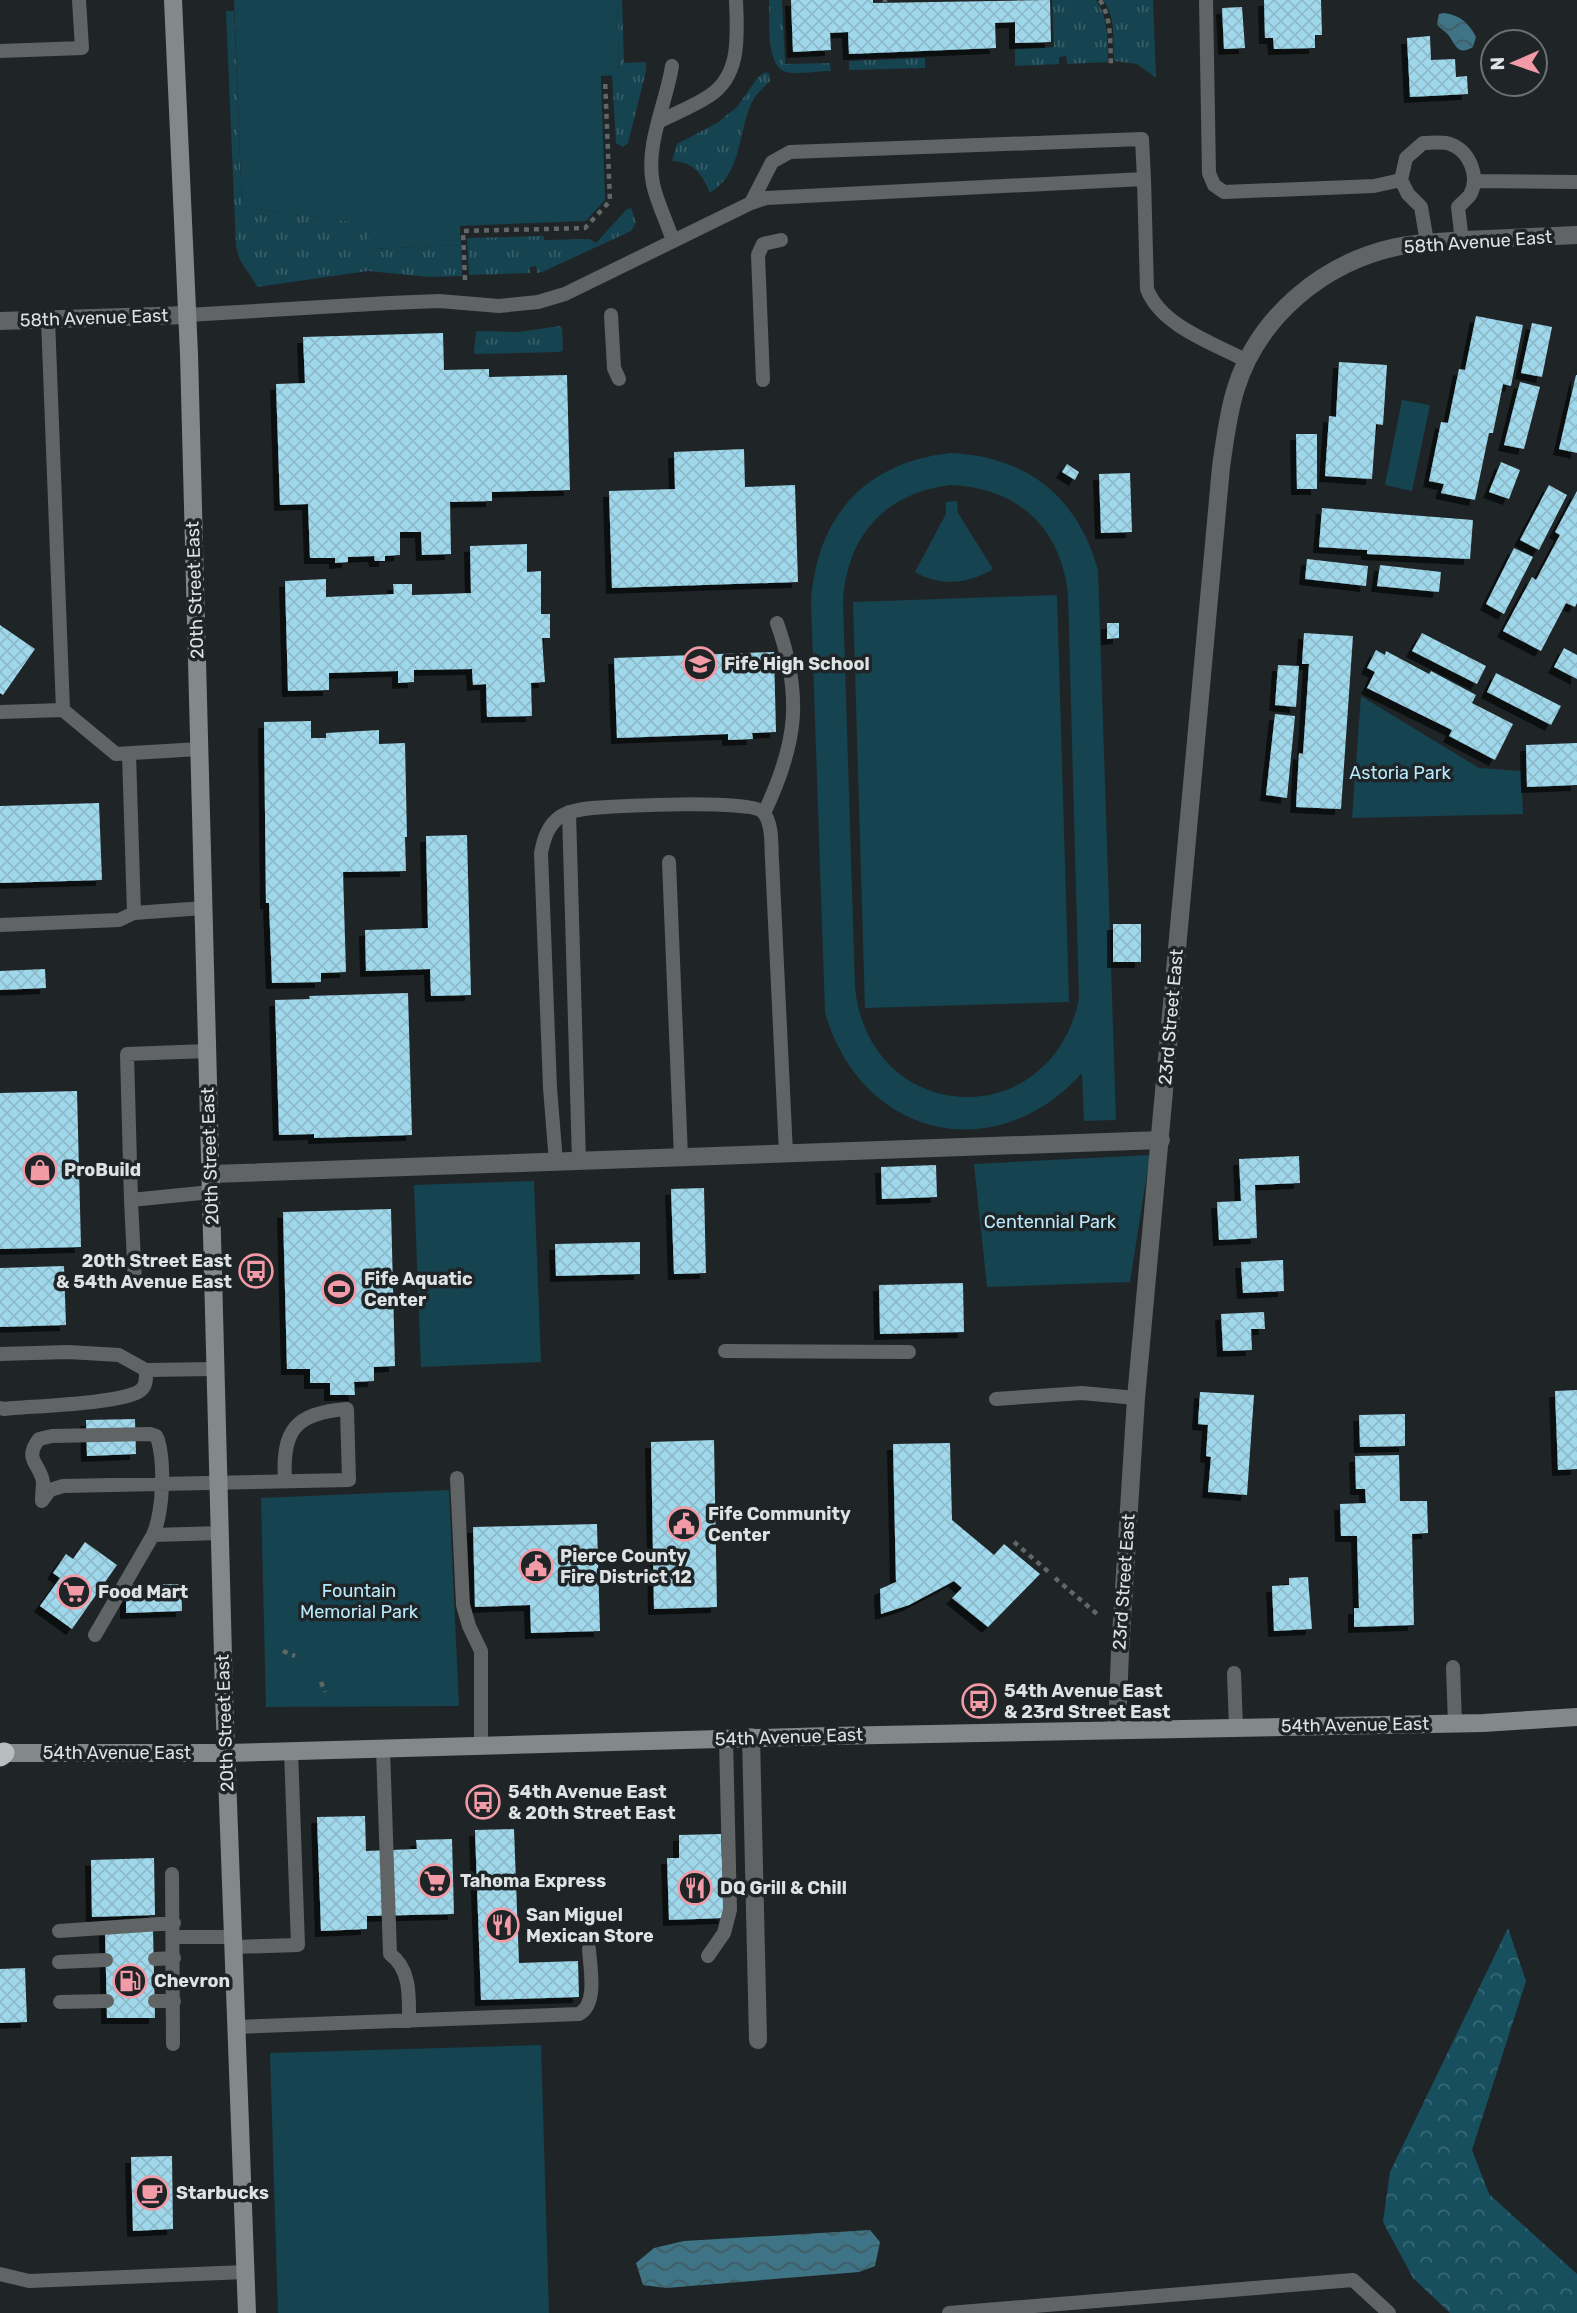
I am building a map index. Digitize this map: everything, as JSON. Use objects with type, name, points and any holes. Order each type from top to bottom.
[{"type":"main road","name":"20th Street East","points":[[173,0],[187,315],[226,1753],[247,2313]]},
{"type":"main road","name":"54th Avenue East","points":[[1,1754],[226,1753],[751,1737],[1455,1724],[1577,1717]]},
{"type":"street","name":"58th Avenue East","points":[[1275,318],[1314,283],[1378,252],[1427,242],[1577,235]]},
{"type":"street","name":"58th Avenue East","points":[[0,321],[187,315]]},
{"type":"street","name":"23rd Street East","points":[[1117,1729],[1136,1398],[1221,467],[1236,389],[1254,346],[1275,318]]},
{"type":"street","points":[[211,1183],[556,1162],[1161,1140]]},
{"type":"street","points":[[751,1737],[758,2040]]},
{"type":"lane","points":[[0,51],[82,48],[79,0]]},
{"type":"lane","points":[[660,121],[709,96],[727,77],[734,62],[737,38],[736,0]]},
{"type":"lane","points":[[1206,0],[1209,173],[1214,185],[1224,192],[1374,186],[1401,180]]},
{"type":"lane","points":[[672,66],[653,143],[652,172],[653,185],[673,241]]},
{"type":"lane","points":[[751,203],[772,162],[790,152],[1142,139],[1147,289],[1152,303],[1174,322],[1247,361]]},
{"type":"lane","points":[[1427,242],[1422,207],[1408,194],[1401,180],[1406,158],[1423,143],[1449,143],[1464,152],[1471,164],[1475,181],[1469,197],[1458,206],[1462,240]]},
{"type":"lane","points":[[187,315],[439,301],[499,306],[538,302],[565,294],[766,198],[1144,179]]},
{"type":"lane","points":[[1475,181],[1577,182]]},
{"type":"lane","points":[[763,380],[758,255],[763,244],[781,240]]},
{"type":"lane","points":[[611,314],[614,368],[619,379]]},
{"type":"lane","points":[[48,319],[63,710]]},
{"type":"lane","points":[[764,813],[784,767],[793,712],[791,666],[777,623]]},
{"type":"lane","points":[[0,712],[63,710],[116,754],[199,749]]},
{"type":"lane","points":[[129,754],[134,913]]},
{"type":"lane","points":[[556,1162],[540,866],[547,831],[557,819],[569,813],[592,808],[730,804],[754,806],[764,813],[769,828],[772,860],[786,1153]]},
{"type":"lane","points":[[569,813],[579,1161]]},
{"type":"lane","points":[[669,862],[681,1157]]},
{"type":"lane","points":[[0,925],[119,920],[134,913],[204,908]]},
{"type":"lane","points":[[135,1282],[127,1054],[207,1051]]},
{"type":"lane","points":[[131,1200],[211,1183]]},
{"type":"lane","points":[[725,1351],[909,1352]]},
{"type":"lane","points":[[0,1354],[68,1352],[119,1355],[146,1370],[216,1369]]},
{"type":"lane","points":[[0,1408],[112,1399],[130,1395],[142,1390],[146,1381],[146,1370]]},
{"type":"lane","points":[[996,1399],[1082,1393],[1136,1398]]},
{"type":"lane","points":[[95,1635],[153,1535],[161,1510],[161,1484],[160,1445],[156,1436],[150,1434],[39,1439],[32,1452],[32,1461],[43,1482],[42,1501],[47,1492],[59,1486],[161,1484],[219,1483],[285,1481],[349,1480],[347,1409],[307,1417],[292,1429],[285,1450],[285,1481]]},
{"type":"lane","points":[[457,1478],[463,1605],[481,1651],[481,1746]]},
{"type":"lane","points":[[153,1535],[221,1533]]},
{"type":"lane","points":[[1453,1667],[1455,1724]]},
{"type":"lane","points":[[1234,1673],[1236,1727]]},
{"type":"lane","points":[[708,1956],[721,1939],[730,1909],[726,1739]]},
{"type":"lane","points":[[383,1749],[390,1954],[399,1962],[405,1975],[410,2021]]},
{"type":"lane","points":[[59,1931],[174,1930],[234,1942],[298,1945],[291,1751]]},
{"type":"lane","points":[[172,1874],[173,2044]]},
{"type":"lane","points":[[237,2027],[582,2012],[590,2001],[589,1949]]},
{"type":"lane","points":[[155,1959],[174,1958]]},
{"type":"lane","points":[[59,1962],[106,1960]]},
{"type":"lane","points":[[60,2002],[107,2001]]},
{"type":"lane","points":[[155,2001],[174,2001]]},
{"type":"lane","points":[[0,2274],[29,2281],[245,2272]]},
{"type":"lane","points":[[949,2313],[1353,2280],[1389,2313]]},
{"type":"path","points":[[1100,0],[1110,26],[1111,66]]},
{"type":"path","points":[[465,280],[463,231],[585,228],[610,201],[605,79]]},
{"type":"path","points":[[1014,1542],[1097,1614]]},
{"type":"path","points":[[283,1651],[295,1656]]},
{"type":"path","points":[[321,1682],[326,1692]]},
{"type":"green space","points":[[234,0],[617,0],[619,75],[601,76],[605,200],[586,221],[460,226],[461,245],[370,249],[368,224],[242,207]]},
{"type":"green space","points":[[617,0],[622,0],[624,63],[646,62],[628,143],[623,147],[616,143],[612,75],[619,74]]},
{"type":"green space","points":[[769,0],[782,0],[785,64],[830,63],[831,71],[791,73],[779,68],[770,40]]},
{"type":"green space","points":[[1052,0],[1096,0],[1105,22],[1108,62],[1067,64],[1066,56],[1059,57],[1059,64],[1015,66],[1015,49],[1054,47]]},
{"type":"green space","points":[[1103,0],[1153,0],[1156,78],[1137,64],[1114,61],[1112,21]]},
{"type":"green space","points":[[226,11],[234,11],[242,207],[369,224],[370,249],[461,245],[462,276],[430,277],[368,271],[257,287],[242,263],[236,246]]},
{"type":"green space","points":[[925,58],[925,68],[849,70],[849,61]]},
{"type":"green space","points":[[766,72],[770,81],[752,102],[734,163],[721,184],[710,193],[696,170],[686,164],[672,161],[677,144],[717,123],[737,107],[758,77]]},
{"type":"green space","points":[[631,208],[636,223],[631,231],[542,272],[537,273],[536,266],[530,267],[530,273],[469,275],[467,238],[544,236],[544,240],[590,239],[596,243],[626,210]]},
{"type":"green space","points":[[560,326],[563,350],[560,352],[474,352],[478,331],[518,332]]},
{"type":"green space","points":[[1402,400],[1430,405],[1412,491],[1385,485]]},
{"type":"green space","points":[[951,453],[979,456],[1026,472],[1046,485],[1077,521],[1098,570],[1116,1120],[1084,1121],[1082,1073],[1047,1103],[1010,1122],[972,1129],[934,1126],[899,1112],[868,1088],[843,1054],[825,1012],[811,603],[815,572],[823,545],[835,520],[851,499],[870,482],[894,468]],"holes":[[[952,485],[976,488],[1016,503],[1032,516],[1046,531],[1064,570],[1068,594],[1079,999],[1062,1044],[1034,1075],[999,1092],[962,1097],[925,1089],[892,1068],[868,1034],[855,988],[843,601],[852,556],[874,521],[889,508],[928,489]]]},
{"type":"green space","points":[[957,501],[958,513],[993,569],[974,578],[954,582],[934,580],[915,572],[946,514],[946,502]]},
{"type":"green space","points":[[1057,595],[1069,1002],[865,1008],[853,602]]},
{"type":"green space","name":"Astoria Park","points":[[1361,696],[1479,768],[1521,771],[1523,814],[1352,818]]},
{"type":"green space","name":"Centennial Park","points":[[1150,1155],[1130,1282],[987,1287],[974,1164]]},
{"type":"green space","points":[[534,1181],[541,1362],[421,1367],[414,1185]]},
{"type":"green space","name":"Fountain Memorial Park","points":[[449,1490],[459,1706],[266,1707],[261,1498]]},
{"type":"green space","points":[[1508,1928],[1526,1981],[1472,2150],[1489,2194],[1577,2274],[1577,2313],[1450,2313],[1413,2278],[1383,2222],[1390,2172]]},
{"type":"green space","points":[[541,2045],[549,2313],[278,2313],[270,2053]]},
{"type":"water","points":[[1444,13],[1463,20],[1470,28],[1476,37],[1473,47],[1459,49],[1438,26],[1439,14]]},
{"type":"water","points":[[870,2230],[880,2242],[875,2266],[859,2272],[666,2288],[643,2285],[636,2263],[654,2248],[684,2241]]},
{"type":"building","points":[[791,0],[873,0],[873,3],[1050,0],[1051,42],[1015,43],[1015,22],[995,23],[996,48],[849,54],[848,32],[830,33],[831,50],[793,52]]},
{"type":"building","points":[[1264,0],[1321,0],[1322,35],[1315,35],[1315,48],[1274,49],[1273,38],[1265,38]]},
{"type":"building","points":[[1242,7],[1245,48],[1224,49],[1222,8]]},
{"type":"building","points":[[1430,36],[1431,60],[1455,59],[1456,77],[1467,76],[1468,94],[1410,97],[1407,38]]},
{"type":"building","points":[[1476,316],[1523,325],[1511,386],[1503,384],[1493,433],[1489,433],[1475,500],[1441,493],[1444,484],[1429,481],[1441,422],[1448,423],[1459,369],[1465,370]]},
{"type":"building","points":[[1532,323],[1552,327],[1542,377],[1521,373]]},
{"type":"building","points":[[443,333],[444,370],[489,369],[489,377],[567,375],[570,490],[492,492],[492,501],[450,502],[451,554],[422,555],[421,532],[400,532],[400,555],[385,556],[385,561],[375,561],[374,556],[348,557],[348,562],[335,563],[335,558],[310,558],[308,504],[280,505],[276,384],[305,383],[303,337]]},
{"type":"building","points":[[1339,362],[1387,365],[1383,425],[1376,424],[1372,479],[1325,476],[1329,416],[1336,417]]},
{"type":"building","points":[[1577,375],[1577,453],[1559,449]]},
{"type":"building","points":[[1520,382],[1540,387],[1524,449],[1504,445]]},
{"type":"building","points":[[1296,434],[1317,434],[1317,489],[1297,489]]},
{"type":"building","points":[[744,449],[745,487],[795,485],[798,582],[612,588],[609,491],[675,489],[674,452]]},
{"type":"building","points":[[1501,462],[1520,470],[1509,499],[1489,492]]},
{"type":"building","points":[[1067,464],[1079,472],[1075,480],[1062,472]]},
{"type":"building","points":[[1130,473],[1132,532],[1101,533],[1099,474]]},
{"type":"building","points":[[1549,485],[1567,495],[1539,550],[1520,540]]},
{"type":"building","points":[[1577,491],[1577,603],[1575,607],[1566,603],[1541,651],[1503,631],[1532,577],[1536,580],[1560,535],[1555,532]]},
{"type":"building","points":[[1322,508],[1473,520],[1470,559],[1367,554],[1367,550],[1319,547]]},
{"type":"building","points":[[527,544],[527,572],[541,571],[541,614],[550,614],[550,638],[542,638],[545,682],[531,683],[532,716],[487,717],[486,684],[473,685],[472,669],[414,670],[414,682],[398,683],[398,671],[329,673],[329,690],[288,691],[285,581],[326,579],[326,597],[394,594],[393,584],[412,584],[412,595],[471,593],[470,546]]},
{"type":"building","points":[[1514,548],[1533,557],[1504,614],[1486,604]]},
{"type":"building","points":[[1307,559],[1368,566],[1366,586],[1305,579]]},
{"type":"building","points":[[1380,565],[1441,572],[1439,592],[1377,586]]},
{"type":"building","points":[[1107,623],[1119,623],[1119,638],[1107,639]]},
{"type":"building","points":[[0,625],[35,649],[3,695],[0,693]]},
{"type":"building","points":[[1304,633],[1353,636],[1341,809],[1296,807],[1299,753],[1303,754],[1309,664],[1302,664]]},
{"type":"building","points":[[1422,633],[1486,666],[1477,684],[1412,651]]},
{"type":"building","points":[[1564,648],[1577,655],[1577,679],[1554,667]]},
{"type":"building","points":[[1376,650],[1385,655],[1386,651],[1429,674],[1431,671],[1476,695],[1472,703],[1513,724],[1495,760],[1449,736],[1452,730],[1367,688],[1375,672],[1367,668]]},
{"type":"building","points":[[774,652],[776,732],[752,733],[753,739],[728,740],[728,734],[617,738],[614,658]]},
{"type":"building","points":[[1278,665],[1299,666],[1296,707],[1275,705]]},
{"type":"building","points":[[1496,673],[1561,706],[1551,725],[1487,692]]},
{"type":"building","points":[[1275,714],[1295,716],[1287,798],[1266,795]]},
{"type":"building","points":[[311,721],[311,738],[326,738],[326,733],[379,730],[379,744],[405,743],[406,871],[343,872],[346,972],[321,973],[321,982],[272,983],[269,903],[266,903],[264,722]]},
{"type":"building","points":[[1577,743],[1577,785],[1527,787],[1526,745]]},
{"type":"building","points":[[99,803],[102,880],[0,883],[0,806]]},
{"type":"building","points":[[467,835],[471,995],[431,996],[430,969],[366,971],[365,930],[428,928],[426,836]]},
{"type":"building","points":[[1113,924],[1141,924],[1141,962],[1113,962]]},
{"type":"building","points":[[45,969],[46,988],[0,990],[0,971]]},
{"type":"building","points":[[408,993],[412,1135],[314,1138],[314,1134],[279,1135],[275,1000],[310,999],[309,996]]},
{"type":"building","name":"ProBuild","points":[[77,1091],[81,1247],[0,1249],[0,1093]]},
{"type":"building","points":[[1299,1156],[1300,1183],[1255,1185],[1257,1238],[1219,1240],[1217,1202],[1241,1201],[1239,1159]]},
{"type":"building","points":[[936,1165],[937,1197],[882,1199],[881,1167]]},
{"type":"building","points":[[704,1188],[706,1273],[674,1274],[671,1189]]},
{"type":"building","name":"Fife Aquatic Center","points":[[391,1209],[395,1366],[374,1367],[374,1381],[354,1382],[355,1395],[330,1395],[330,1383],[310,1383],[310,1369],[287,1369],[283,1212]]},
{"type":"building","points":[[640,1242],[640,1274],[556,1276],[555,1244]]},
{"type":"building","points":[[1283,1260],[1284,1291],[1243,1293],[1241,1262]]},
{"type":"building","points":[[64,1266],[66,1325],[0,1327],[0,1268]]},
{"type":"building","points":[[963,1283],[964,1332],[880,1334],[879,1285]]},
{"type":"building","points":[[1264,1312],[1265,1329],[1251,1329],[1252,1350],[1223,1351],[1221,1314]]},
{"type":"building","points":[[1577,1390],[1577,1469],[1558,1470],[1555,1391]]},
{"type":"building","points":[[1200,1392],[1254,1395],[1247,1495],[1208,1492],[1211,1457],[1206,1456],[1208,1425],[1198,1424]]},
{"type":"building","points":[[1405,1414],[1405,1446],[1360,1447],[1359,1415]]},
{"type":"building","points":[[135,1419],[136,1454],[87,1456],[86,1420]]},
{"type":"building","name":"Fife Community Center","points":[[714,1440],[717,1607],[654,1609],[651,1442]]},
{"type":"building","points":[[950,1443],[952,1520],[994,1555],[1004,1544],[1040,1574],[988,1627],[952,1598],[962,1588],[954,1581],[909,1605],[881,1614],[880,1589],[896,1582],[893,1444]]},
{"type":"building","points":[[1399,1455],[1400,1501],[1427,1501],[1428,1533],[1412,1534],[1414,1625],[1354,1627],[1354,1608],[1359,1608],[1357,1536],[1341,1536],[1340,1504],[1366,1503],[1365,1489],[1356,1489],[1355,1456]]},
{"type":"building","name":"Pierce County Fire District 12","points":[[597,1524],[600,1631],[531,1633],[530,1605],[475,1607],[473,1527]]},
{"type":"building","name":"Food Mart","points":[[85,1542],[117,1565],[72,1629],[40,1606],[60,1578],[53,1573],[66,1554],[73,1559]]},
{"type":"building","points":[[1308,1577],[1312,1629],[1274,1631],[1272,1586],[1289,1585],[1289,1578]]},
{"type":"building","points":[[181,1584],[182,1611],[126,1613],[126,1585]]},
{"type":"building","points":[[365,1816],[366,1851],[417,1849],[416,1840],[452,1839],[454,1914],[367,1916],[367,1929],[321,1931],[317,1817]]},
{"type":"building","points":[[514,1829],[519,1963],[578,1961],[579,1997],[481,2000],[475,1830]]},
{"type":"building","name":"DQ Grill & Chill","points":[[721,1834],[724,1918],[669,1920],[667,1858],[679,1858],[679,1835]]},
{"type":"building","points":[[154,1858],[155,1915],[92,1917],[91,1860]]},
{"type":"building","name":"Chevron","points":[[153,1929],[155,2018],[107,2018],[105,1930]]},
{"type":"building","points":[[25,1968],[27,2022],[0,2023],[0,1969]]},
{"type":"building","name":"Starbucks","points":[[172,2156],[173,2229],[133,2231],[131,2157]]},
{"type":"place","name":"Fife High School","points":[[700,664]]},
{"type":"place","name":"ProBuild","points":[[40,1170]]},
{"type":"place","name":"20th Street East & 54th Avenue East","points":[[256,1271]]},
{"type":"place","name":"Fife Aquatic Center","points":[[339,1289]]},
{"type":"place","name":"Fife Community Center","points":[[684,1524]]},
{"type":"place","name":"Pierce County Fire District 12","points":[[536,1566]]},
{"type":"place","name":"Food Mart","points":[[74,1592]]},
{"type":"place","name":"54th Avenue East & 23rd Street East","points":[[979,1701]]},
{"type":"place","name":"54th Avenue East & 20th Street East","points":[[483,1802]]},
{"type":"place","name":"Tahoma Express","points":[[435,1881]]},
{"type":"place","name":"DQ Grill & Chill","points":[[695,1888]]},
{"type":"place","name":"San Miguel Mexican Store","points":[[502,1925]]},
{"type":"place","name":"Chevron","points":[[130,1981]]},
{"type":"place","name":"Starbucks","points":[[152,2193]]}]
